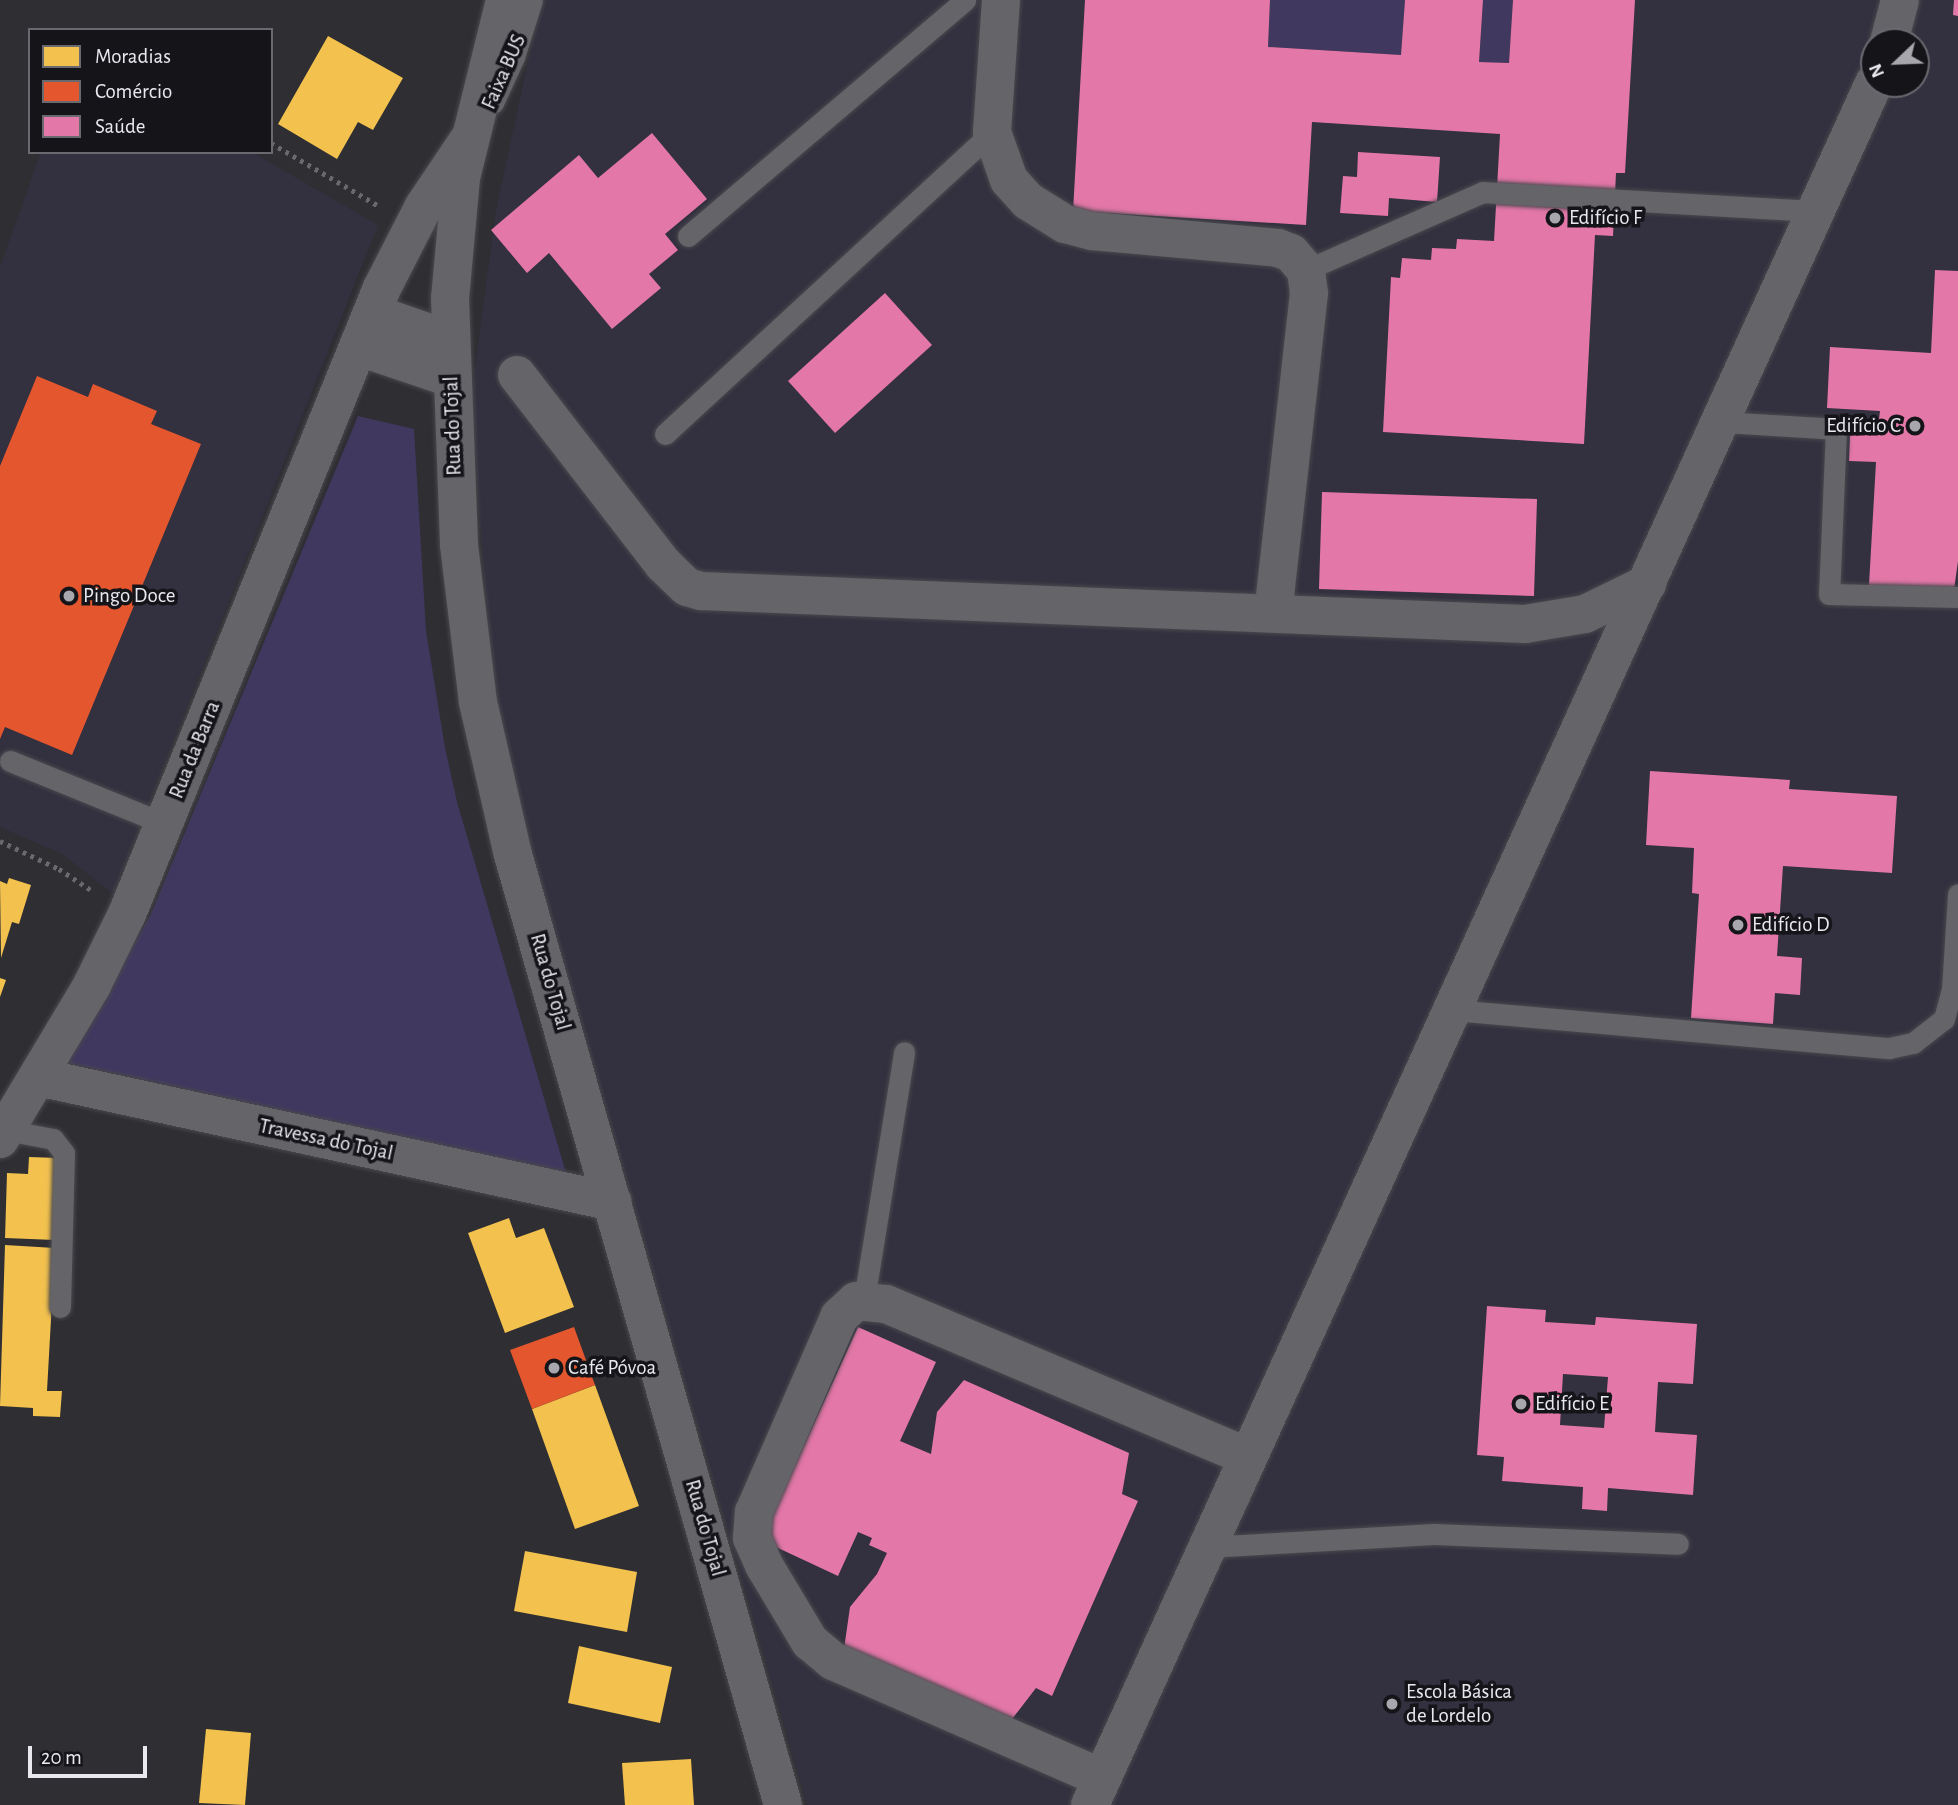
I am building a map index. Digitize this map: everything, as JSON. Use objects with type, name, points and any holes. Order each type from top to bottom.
[{"type":"street","points":[[469,139],[505,0]]},
{"type":"street","points":[[986,0],[992,132],[1001,165],[1013,186],[1034,206],[1065,224],[1092,231],[1271,246],[1291,253],[1306,270],[1309,293],[1273,613]]},
{"type":"street","points":[[1893,28],[1900,0]]},
{"type":"street","points":[[1248,1457],[886,1304],[864,1300],[846,1307],[839,1317],[754,1512],[752,1526],[757,1552],[803,1632],[833,1661],[1096,1792],[1723,422],[1867,98]]},
{"type":"street","name":"Rua da Barra","points":[[3,1134],[38,1077],[127,915],[366,330],[413,225],[469,139]]},
{"type":"street","name":"Rua do Tojal","points":[[469,139],[455,217],[450,340],[459,545],[478,702],[512,851],[783,1805]]},
{"type":"street","points":[[366,330],[450,340]]},
{"type":"street","points":[[366,330],[451,377]]},
{"type":"street","points":[[517,375],[663,564],[687,587],[701,591],[1539,623],[1585,614],[1647,584]]},
{"type":"street","name":"Travessa do Tojal","points":[[38,1077],[613,1202]]},
{"type":"lane","name":"Faixa BUS","points":[[469,139],[507,74],[532,0]]},
{"type":"lane","points":[[688,236],[986,0]]},
{"type":"lane","points":[[665,434],[992,132]]},
{"type":"lane","points":[[1306,270],[1483,192],[1816,211]]},
{"type":"lane","points":[[1723,422],[1836,429],[1829,594],[1958,597]]},
{"type":"lane","points":[[10,761],[164,824]]},
{"type":"lane","points":[[1453,1010],[1889,1048],[1913,1043],[1944,1019],[1952,990],[1958,894]]},
{"type":"lane","points":[[864,1300],[904,1052]]},
{"type":"lane","points":[[3,1134],[53,1139],[64,1153],[60,1307]]},
{"type":"lane","points":[[1207,1547],[1434,1534],[1678,1544]]},
{"type":"path","points":[[273,144],[413,225]]},
{"type":"path","points":[[0,841],[59,869],[127,915]]},
{"type":"shaded area","points":[[541,0],[1958,0],[1958,1805],[807,1805],[507,766],[489,647],[471,397],[496,210]]},
{"type":"shaded area","points":[[1270,0],[1405,0],[1401,55],[1268,47]]},
{"type":"shaded area","points":[[1483,0],[1513,0],[1509,63],[1479,62]]},
{"type":"shaded area","points":[[40,154],[255,154],[378,225],[113,894],[62,854],[0,827],[0,267]]},
{"type":"shaded area","points":[[358,416],[414,429],[426,631],[445,748],[457,802],[566,1173],[67,1063],[151,914]]},
{"type":"building: Moradias","points":[[328,36],[403,78],[373,130],[358,122],[337,159],[278,124]]},
{"type":"building: Moradias","points":[[9,878],[31,885],[19,924],[12,922],[1,958],[0,881],[7,884]]},
{"type":"building: Moradias","points":[[0,978],[6,980],[0,997]]},
{"type":"building: Moradias","points":[[29,1157],[59,1158],[55,1240],[5,1238],[7,1173],[28,1174]]},
{"type":"building: Moradias","points":[[509,1218],[516,1238],[544,1228],[574,1307],[505,1333],[468,1233]]},
{"type":"building: Moradias","points":[[5,1245],[55,1248],[47,1391],[62,1391],[60,1417],[33,1416],[33,1408],[0,1406]]},
{"type":"building: Moradias","points":[[595,1385],[639,1506],[575,1529],[532,1409]]},
{"type":"building: Moradias","points":[[525,1551],[637,1572],[627,1632],[514,1611]]},
{"type":"building: Moradias","points":[[579,1646],[672,1667],[660,1723],[568,1703]]},
{"type":"building: Moradias","points":[[206,1729],[251,1733],[245,1805],[199,1803]]},
{"type":"building: Moradias","points":[[691,1759],[694,1805],[625,1805],[622,1763]]},
{"type":"building: Comércio","name":"Pingo Doce","points":[[37,376],[88,397],[93,384],[157,411],[151,424],[201,444],[72,755],[5,727],[0,739],[0,466]]},
{"type":"building: Comércio","points":[[574,1327],[595,1385],[532,1409],[510,1350]]},
{"type":"building: Saúde","name":"Edifício F","points":[[1085,0],[1270,0],[1268,47],[1401,55],[1405,0],[1483,0],[1479,62],[1509,63],[1513,0],[1635,0],[1625,173],[1616,173],[1613,236],[1595,235],[1584,444],[1383,432],[1391,277],[1400,278],[1402,258],[1431,260],[1432,248],[1456,249],[1457,239],[1494,241],[1500,134],[1312,122],[1306,225],[1073,211]]},
{"type":"building: Saúde","points":[[1954,0],[1958,0],[1958,16],[1953,15]]},
{"type":"building: Saúde","points":[[652,133],[707,199],[665,234],[678,250],[649,274],[661,288],[612,329],[549,253],[527,273],[491,230],[579,155],[598,178]]},
{"type":"building: Saúde","points":[[1358,152],[1440,157],[1437,202],[1389,198],[1388,216],[1340,213],[1343,176],[1357,177]]},
{"type":"building: Saúde","name":"Edifício C","points":[[1935,270],[1958,271],[1958,561],[1954,590],[1869,585],[1876,462],[1849,461],[1850,434],[1871,435],[1872,419],[1879,419],[1880,411],[1827,408],[1830,347],[1931,353]]},
{"type":"building: Saúde","points":[[885,293],[932,345],[835,433],[788,381]]},
{"type":"building: Saúde","points":[[1322,492],[1537,499],[1534,596],[1319,589]]},
{"type":"building: Saúde","name":"Edifício D","points":[[1650,771],[1790,780],[1789,789],[1897,796],[1892,873],[1783,866],[1777,956],[1802,958],[1800,995],[1775,993],[1773,1024],[1691,1018],[1699,894],[1692,893],[1694,848],[1646,845]]},
{"type":"building: Saúde","name":"Edifício E","points":[[1487,1306],[1546,1310],[1545,1322],[1595,1325],[1596,1317],[1697,1324],[1693,1384],[1658,1382],[1655,1432],[1697,1435],[1693,1495],[1608,1488],[1607,1511],[1582,1509],[1583,1487],[1502,1481],[1504,1457],[1477,1455]],"holes":[[[1563,1374],[1608,1377],[1604,1428],[1560,1425]]]},
{"type":"building: Saúde","points":[[858,1327],[936,1362],[900,1441],[931,1454],[937,1412],[964,1380],[1129,1453],[1122,1494],[1138,1501],[1052,1696],[1036,1688],[1009,1723],[844,1649],[850,1607],[877,1574],[887,1553],[869,1545],[872,1538],[858,1532],[838,1576],[761,1540]]},
{"type":"place","name":"Edifício F","points":[[1555,218]]},
{"type":"place","name":"Edifício C","points":[[1915,426]]},
{"type":"place","name":"Pingo Doce","points":[[69,596]]},
{"type":"place","name":"Edifício D","points":[[1738,925]]},
{"type":"place","name":"Café Póvoa","points":[[554,1368]]},
{"type":"place","name":"Edifício E","points":[[1521,1404]]},
{"type":"place","name":"Escola Básica de Lordelo","points":[[1392,1704]]}]
